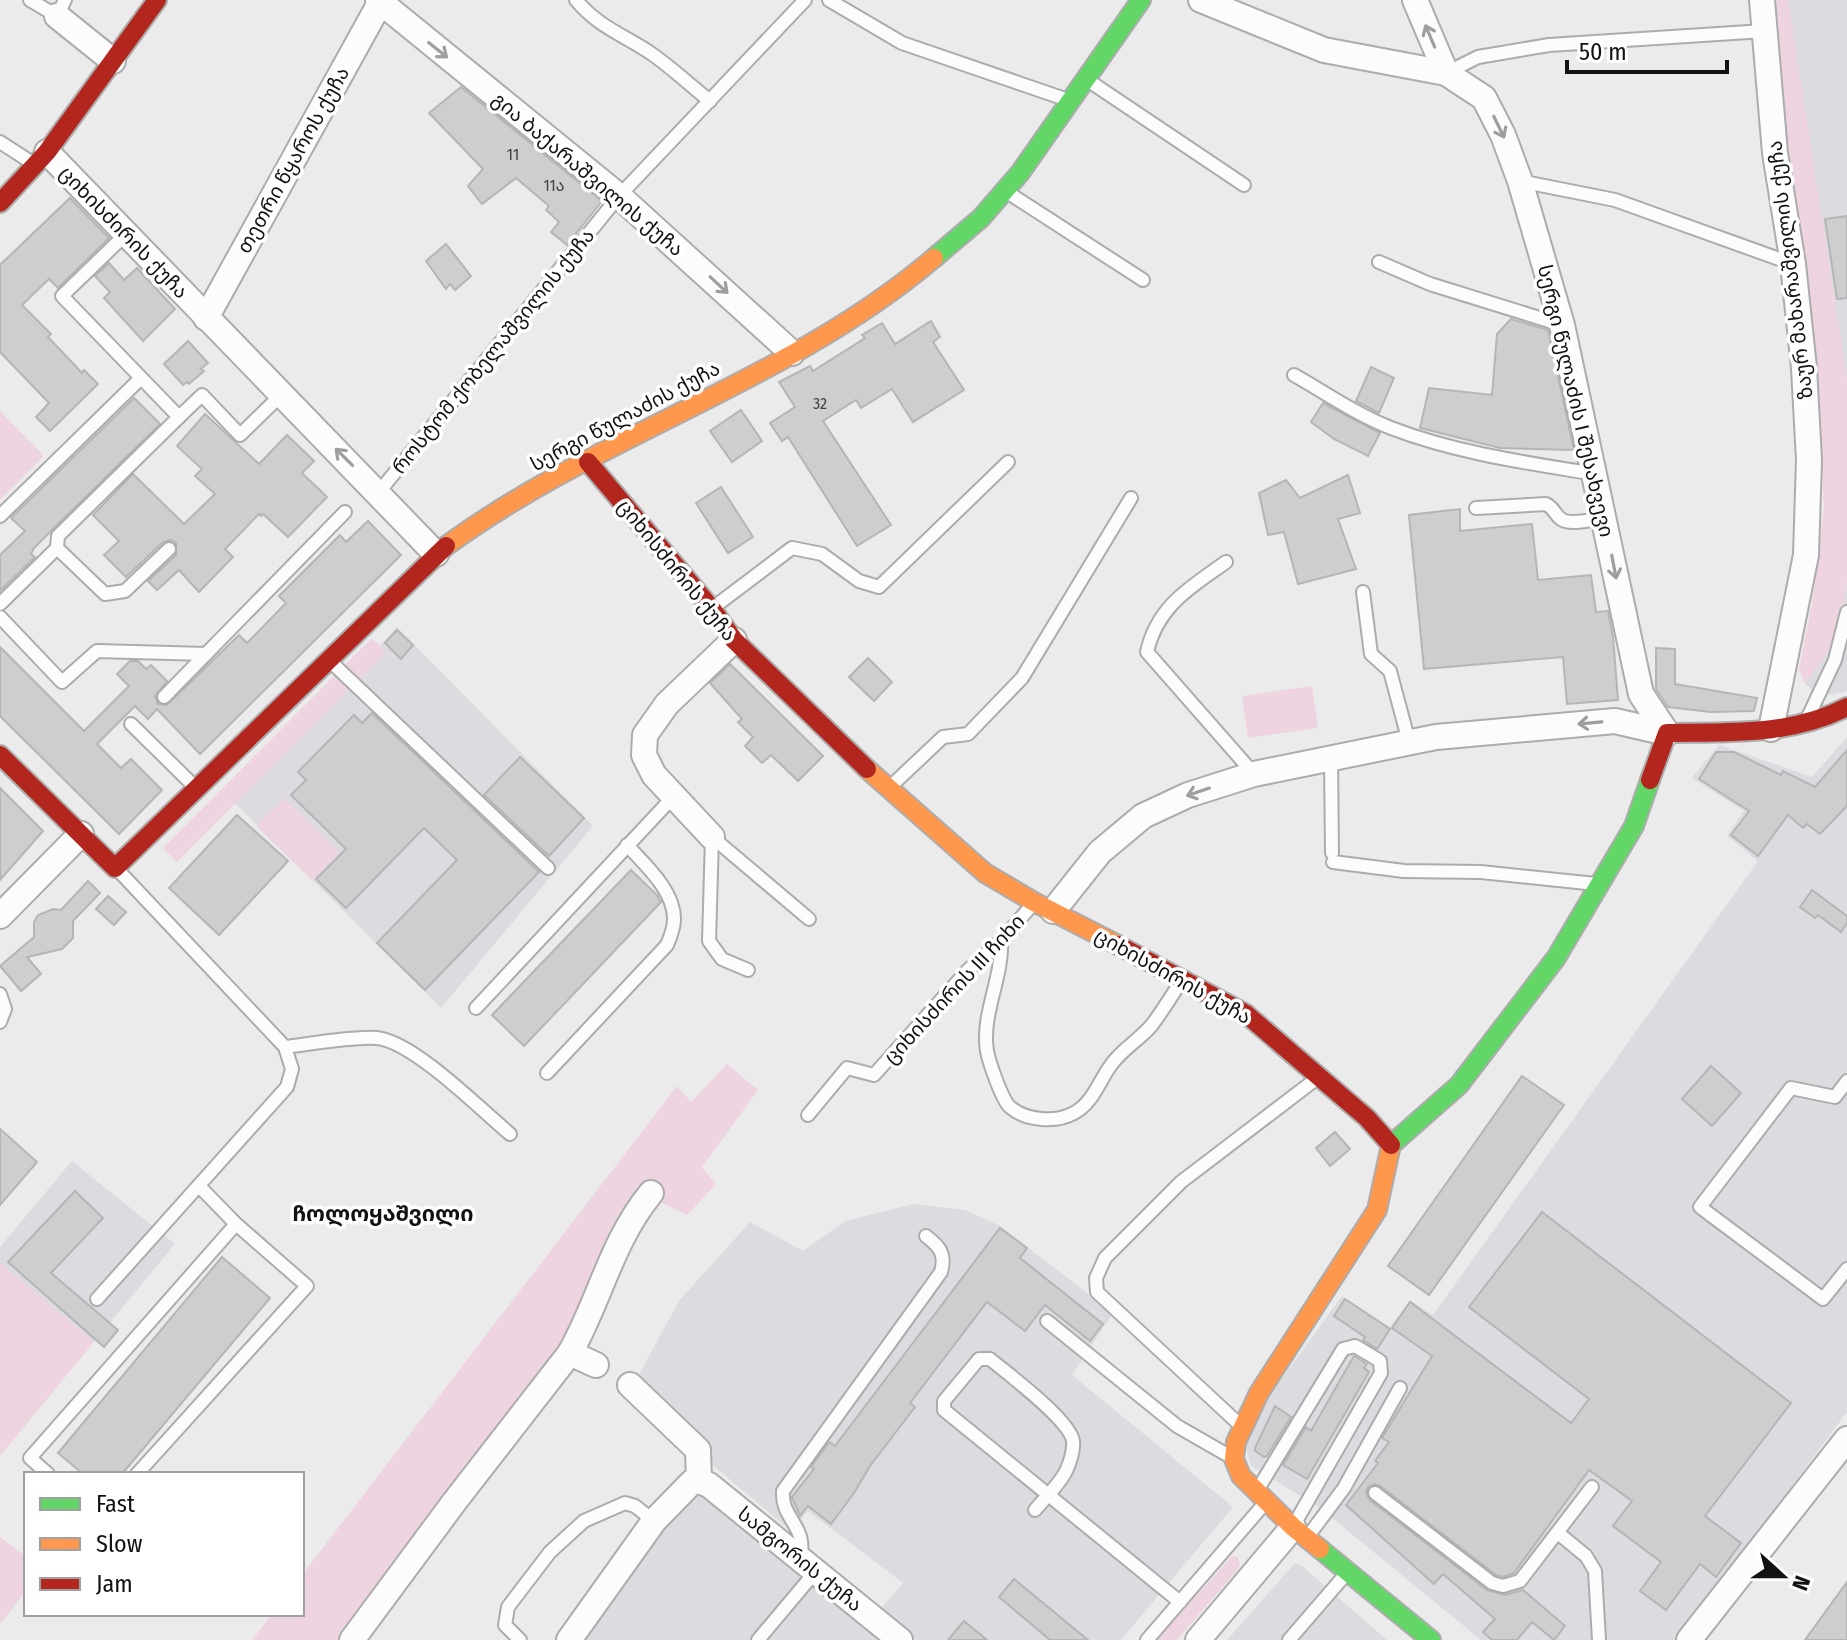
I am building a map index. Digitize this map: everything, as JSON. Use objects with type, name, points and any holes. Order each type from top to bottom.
[{"type":"street","points":[[0,203],[41,158],[157,0]]},
{"type":"street","points":[[1201,0],[1324,50],[1446,73]]},
{"type":"street","points":[[1415,0],[1446,73]]},
{"type":"street","name":"ზაურ მახარაშვილის ქუჩა","points":[[1762,0],[1775,153],[1793,264],[1804,368],[1809,460],[1806,555],[1771,729]]},
{"type":"street","name":"გია ბაქარაშვილის ქუჩა","points":[[379,2],[619,196],[792,353]]},
{"type":"street","name":"თეთრი წყაროს ქუჩა","points":[[206,318],[379,2]]},
{"type":"street","name":"სერგი წულაძის ქუჩა","points":[[115,868],[436,554],[489,515],[533,488],[792,353],[873,305],[927,264],[981,218],[1005,190],[1071,101],[1133,3]]},
{"type":"street","points":[[61,8],[113,61]]},
{"type":"street","name":"სერგი წულაძის I შესახვევი","points":[[1446,73],[1484,98],[1503,135],[1520,181],[1562,325],[1641,694],[1667,733]]},
{"type":"street","name":"ციხისძირის ქუჩა","points":[[41,158],[126,234],[436,554]]},
{"type":"street","name":"ციხისძირის ქუჩა","points":[[588,462],[712,609],[734,640],[888,790],[985,873],[1246,1014],[1367,1118],[1391,1145]]},
{"type":"street","points":[[712,837],[654,775],[644,755],[645,735],[667,704],[734,640]]},
{"type":"street","points":[[1043,907],[1143,816],[1188,795],[1254,774],[1436,737],[1615,721],[1667,733],[1771,729],[1829,719],[1847,707]]},
{"type":"street","points":[[1431,1640],[1300,1533],[1241,1476],[1234,1459],[1236,1442],[1259,1393],[1377,1210],[1391,1145],[1459,1085],[1556,958],[1634,826],[1667,733]]},
{"type":"street","points":[[0,755],[115,868]]},
{"type":"street","points":[[0,916],[81,834]]},
{"type":"street","points":[[352,1640],[570,1353],[584,1329],[600,1283],[635,1213],[651,1193]]},
{"type":"street","points":[[570,1353],[596,1365]]},
{"type":"street","points":[[569,1640],[654,1521],[692,1482],[699,1481],[698,1450],[630,1385]]},
{"type":"street","points":[[1689,1640],[1847,1439]]},
{"type":"street","name":"სამგორის ქუჩა","points":[[699,1481],[709,1485],[900,1640]]},
{"type":"street","points":[[1198,1640],[1300,1533]]},
{"type":"lane","points":[[30,0],[61,8]]},
{"type":"lane","points":[[576,0],[587,13],[620,38],[651,53],[710,101]]},
{"type":"lane","name":"როსტომ ქობელაშვილის ქუჩა","points":[[379,492],[619,196],[805,0]]},
{"type":"lane","points":[[829,0],[902,43],[1071,101]]},
{"type":"lane","points":[[1446,73],[1478,57],[1549,45],[1764,31]]},
{"type":"lane","points":[[1086,79],[1244,185]]},
{"type":"lane","points":[[0,142],[41,158]]},
{"type":"lane","points":[[1520,181],[1615,200],[1793,264]]},
{"type":"lane","points":[[1005,190],[1143,280]]},
{"type":"lane","points":[[126,234],[62,296],[179,417]]},
{"type":"lane","points":[[1379,262],[1430,284],[1562,325]]},
{"type":"lane","points":[[1294,375],[1388,427],[1410,435],[1500,458],[1595,474]]},
{"type":"lane","points":[[0,516],[141,378]]},
{"type":"lane","points":[[0,604],[57,548],[58,536],[202,395],[240,435],[282,394]]},
{"type":"lane","points":[[712,609],[792,548],[822,554],[859,581],[879,587],[1008,462]]},
{"type":"lane","points":[[888,790],[943,737],[968,734],[1022,678],[1131,498]]},
{"type":"lane","points":[[1476,508],[1546,504],[1566,521],[1604,518]]},
{"type":"lane","points":[[164,697],[345,512]]},
{"type":"lane","points":[[57,548],[105,594],[125,591],[169,549]]},
{"type":"lane","points":[[1226,562],[1175,599],[1151,633],[1147,652],[1254,774]]},
{"type":"lane","points":[[1363,592],[1371,654],[1390,671],[1409,742]]},
{"type":"lane","points":[[1805,724],[1835,660],[1847,612]]},
{"type":"lane","points":[[0,617],[62,682],[97,651],[206,654]]},
{"type":"lane","points":[[328,659],[548,868]]},
{"type":"lane","points":[[131,724],[196,788]]},
{"type":"lane","points":[[1331,757],[1333,857],[1404,871],[1481,872],[1600,884]]},
{"type":"lane","points":[[476,1008],[674,796]]},
{"type":"lane","points":[[712,837],[809,919]]},
{"type":"lane","points":[[712,837],[709,941],[722,959],[748,970]]},
{"type":"lane","points":[[547,1073],[667,945],[675,920],[668,897],[657,878],[627,845]]},
{"type":"lane","points":[[97,1299],[287,1087],[292,1069],[285,1047],[115,868]]},
{"type":"lane","name":"ციხისძირის III ჩიხი","points":[[808,1115],[847,1068],[874,1075],[968,970],[1043,907]]},
{"type":"lane","points":[[1001,941],[1002,961],[990,1012],[987,1050],[1003,1097],[1008,1106],[1023,1115],[1052,1120],[1075,1113],[1095,1094],[1112,1063],[1151,1026],[1183,978]]},
{"type":"lane","points":[[0,994],[5,1009],[0,1022]]},
{"type":"lane","points":[[285,1047],[376,1038],[397,1043],[421,1059],[510,1134]]},
{"type":"lane","points":[[1243,1427],[1097,1292],[1096,1278],[1105,1258],[1181,1182],[1320,1076]]},
{"type":"lane","points":[[1847,1081],[1835,1097],[1791,1088],[1700,1207],[1823,1299],[1847,1269]]},
{"type":"lane","points":[[139,1472],[307,1286],[236,1224],[199,1186]]},
{"type":"lane","points":[[46,1472],[30,1458],[236,1224]]},
{"type":"lane","points":[[758,1640],[808,1565],[802,1539],[784,1508],[783,1491],[941,1272],[945,1259],[939,1246],[926,1236]]},
{"type":"lane","points":[[1047,1321],[1177,1426],[1234,1459]]},
{"type":"lane","points":[[1147,1640],[1262,1496],[1343,1349],[1355,1346],[1380,1361],[1381,1373],[1300,1533]]},
{"type":"lane","points":[[1035,1510],[1048,1494],[1065,1473],[1073,1441],[1067,1425],[990,1359],[979,1359],[944,1401],[944,1410],[1048,1494],[1180,1602]]},
{"type":"lane","points":[[1300,1533],[1344,1488],[1400,1388]]},
{"type":"lane","points":[[1375,1493],[1492,1583],[1503,1586],[1520,1581],[1592,1487]]},
{"type":"lane","points":[[520,1640],[505,1625],[508,1607],[550,1552],[584,1521],[625,1503],[635,1506],[654,1521]]},
{"type":"lane","points":[[1558,1533],[1586,1556],[1595,1571],[1599,1640]]},
{"type":"lane","points":[[1289,1640],[1347,1572]]},
{"type":"shaded area","points":[[1771,0],[1788,0],[1847,380],[1847,581],[1836,640],[1805,684],[1799,670],[1812,603],[1824,507],[1814,348],[1772,35]]},
{"type":"shaded area","points":[[1788,0],[1847,0],[1847,380],[1789,19]]},
{"type":"shaded area","points":[[0,411],[44,456],[0,500]]},
{"type":"shaded area","points":[[1847,581],[1847,691],[1832,695],[1818,694],[1805,684],[1836,640]]},
{"type":"shaded area","points":[[397,627],[593,826],[441,1008],[231,799]]},
{"type":"shaded area","points":[[372,638],[386,652],[177,862],[163,848]]},
{"type":"shaded area","points":[[1312,686],[1318,728],[1248,738],[1242,696]]},
{"type":"shaded area","points":[[1847,737],[1847,1412],[1677,1640],[1481,1640],[1320,1508],[1251,1466],[1242,1433],[1342,1296],[1390,1327],[1410,1300],[1433,1315],[1758,861],[1727,836],[1744,811],[1692,778],[1719,745],[1812,777]]},
{"type":"shaded area","points":[[284,798],[340,852],[313,881],[256,826]]},
{"type":"shaded area","points":[[727,1064],[758,1090],[702,1167],[716,1184],[687,1215],[645,1194],[565,1341],[340,1640],[252,1640],[270,1616],[304,1616],[304,1572],[677,1086],[691,1102]]},
{"type":"shaded area","points":[[72,1161],[175,1244],[94,1342],[0,1263],[0,1247]]},
{"type":"shaded area","points":[[914,1204],[965,1210],[1000,1226],[1113,1313],[1072,1375],[1233,1507],[1121,1640],[917,1640],[880,1610],[903,1583],[808,1511],[791,1531],[710,1463],[635,1382],[679,1301],[750,1222],[803,1251],[845,1221]]},
{"type":"shaded area","points":[[0,1263],[94,1342],[0,1456]]},
{"type":"shaded area","points":[[695,1488],[881,1640],[576,1640]]},
{"type":"shaded area","points":[[0,1537],[24,1555],[24,1594],[0,1624]]},
{"type":"shaded area","points":[[1232,1556],[1237,1557],[1240,1563],[1238,1569],[1177,1640],[1157,1640]]},
{"type":"shaded area","points":[[1295,1563],[1302,1566],[1387,1640],[1227,1640]]},
{"type":"building","points":[[461,87],[602,201],[567,245],[551,232],[559,222],[546,210],[549,206],[516,178],[482,204],[468,186],[483,169],[429,113]]},
{"type":"building","points":[[70,198],[109,238],[58,288],[49,279],[22,305],[51,334],[48,337],[82,373],[84,370],[98,384],[50,431],[36,417],[49,403],[0,352],[0,265]]},
{"type":"building","points":[[1847,216],[1847,298],[1837,299],[1825,219]]},
{"type":"building","points":[[446,244],[471,276],[455,290],[450,284],[446,289],[426,261]]},
{"type":"building","points":[[109,263],[124,280],[137,268],[175,309],[143,341],[104,298],[110,292],[95,276]]},
{"type":"building","points":[[1511,319],[1548,330],[1574,450],[1500,448],[1420,428],[1429,388],[1492,395],[1497,334]]},
{"type":"building","points":[[931,321],[940,337],[933,342],[964,390],[913,422],[892,389],[861,408],[856,400],[823,421],[891,525],[857,546],[788,437],[782,441],[770,423],[795,407],[779,382],[810,366],[813,371],[865,338],[862,335],[882,323],[895,344]]},
{"type":"building","points":[[188,341],[208,363],[201,369],[204,371],[189,384],[183,385],[164,364]]},
{"type":"building","points":[[1371,367],[1394,378],[1379,413],[1356,401]]},
{"type":"building","points":[[134,398],[160,424],[34,548],[31,554],[35,557],[0,591],[0,555],[25,531],[11,518]]},
{"type":"building","points":[[1323,403],[1380,433],[1368,456],[1334,439],[1311,422]]},
{"type":"building","points":[[741,410],[762,441],[732,462],[710,431]]},
{"type":"building","points":[[205,414],[259,464],[287,435],[314,461],[302,473],[327,497],[288,537],[263,514],[259,514],[225,549],[233,557],[199,592],[179,570],[157,590],[148,581],[176,555],[176,543],[171,540],[163,542],[126,577],[104,555],[119,541],[93,515],[133,474],[184,524],[215,494],[195,476],[202,469],[177,446]]},
{"type":"building","points":[[1348,475],[1360,513],[1338,519],[1356,569],[1298,584],[1284,532],[1268,535],[1259,493],[1286,480],[1300,498]]},
{"type":"building","points":[[721,487],[753,537],[728,553],[696,503]]},
{"type":"building","points":[[1460,509],[1460,531],[1532,524],[1538,580],[1591,575],[1596,612],[1608,611],[1618,700],[1567,704],[1563,657],[1424,669],[1409,515]]},
{"type":"building","points":[[368,521],[401,555],[200,754],[157,709],[148,719],[135,706],[97,744],[121,768],[131,759],[162,790],[119,834],[0,716],[0,647],[84,731],[129,686],[117,674],[130,661],[138,661],[146,669],[151,665],[167,681],[155,696],[158,704],[167,705],[239,635],[247,643],[286,603],[279,596],[340,535],[346,542]]},
{"type":"building","points":[[397,630],[413,645],[401,659],[385,643]]},
{"type":"building","points":[[1656,648],[1675,649],[1675,684],[1757,698],[1754,711],[1711,712],[1668,707],[1656,689]]},
{"type":"building","points":[[868,658],[892,682],[874,701],[849,677]]},
{"type":"building","points":[[730,664],[823,756],[798,781],[771,755],[762,763],[745,746],[753,737],[738,722],[742,719],[710,683]]},
{"type":"building","points":[[372,713],[539,872],[425,990],[377,943],[457,860],[424,828],[346,908],[316,879],[346,849],[291,795],[306,780],[298,772],[354,715],[362,723]]},
{"type":"building","points":[[1847,750],[1847,806],[1820,834],[1807,824],[1803,828],[1788,815],[1758,856],[1731,835],[1749,811],[1699,779],[1716,752],[1734,752],[1781,775],[1783,771],[1815,787]]},
{"type":"building","points":[[520,757],[584,818],[549,856],[484,795]]},
{"type":"building","points":[[0,788],[43,831],[0,880]]},
{"type":"building","points":[[237,815],[288,861],[219,935],[169,888]]},
{"type":"building","points":[[631,870],[661,902],[524,1046],[492,1015]]},
{"type":"building","points":[[88,881],[100,893],[73,921],[73,938],[62,949],[27,957],[41,974],[21,991],[0,966],[34,937],[34,922],[38,915],[53,909],[61,910]]},
{"type":"building","points":[[1812,890],[1847,916],[1847,923],[1841,932],[1818,915],[1815,918],[1800,907]]},
{"type":"building","points":[[108,896],[126,912],[114,925],[96,909]]},
{"type":"building","points":[[1711,1066],[1741,1093],[1712,1126],[1682,1099]]},
{"type":"building","points":[[1522,1076],[1564,1105],[1429,1295],[1388,1266]]},
{"type":"building","points":[[0,1129],[37,1162],[0,1205]]},
{"type":"building","points":[[1335,1132],[1350,1149],[1330,1166],[1316,1148]]},
{"type":"building","points":[[75,1191],[103,1218],[51,1273],[118,1330],[104,1347],[8,1262]]},
{"type":"building","points":[[1542,1212],[1791,1403],[1705,1516],[1741,1543],[1716,1577],[1700,1564],[1666,1610],[1640,1591],[1661,1562],[1613,1526],[1632,1501],[1589,1470],[1514,1573],[1503,1577],[1496,1575],[1380,1486],[1375,1484],[1368,1487],[1366,1493],[1370,1500],[1487,1590],[1505,1595],[1523,1590],[1565,1626],[1554,1640],[1532,1622],[1517,1640],[1492,1640],[1483,1632],[1495,1619],[1443,1574],[1434,1584],[1346,1505],[1378,1463],[1375,1461],[1389,1442],[1382,1438],[1432,1356],[1392,1328],[1410,1302],[1571,1423],[1589,1399],[1469,1307]]},
{"type":"building","points":[[1000,1228],[1027,1248],[1020,1258],[1103,1324],[1090,1341],[1045,1305],[1025,1331],[987,1302],[910,1403],[915,1407],[831,1524],[808,1506],[800,1516],[792,1497],[814,1469],[811,1467],[829,1442],[835,1446]]},
{"type":"building","points":[[222,1257],[270,1298],[124,1472],[81,1472],[58,1453]]},
{"type":"building","points":[[1345,1299],[1390,1329],[1377,1349],[1334,1316]]},
{"type":"building","points":[[1354,1356],[1367,1364],[1364,1368],[1369,1372],[1307,1479],[1283,1465],[1306,1427],[1311,1431]]},
{"type":"building","points":[[1275,1406],[1291,1417],[1264,1457],[1255,1448]]},
{"type":"building","points":[[1014,1579],[1088,1640],[1050,1640],[999,1597]]},
{"type":"building","points":[[1847,1582],[1847,1640],[1805,1640]]},
{"type":"building","points":[[964,1621],[987,1640],[948,1640]]},
{"type":"traffic: fast","points":[[934,258],[981,218],[1020,173],[1141,0]]},
{"type":"traffic: fast","points":[[1391,1145],[1459,1085],[1556,958],[1634,826],[1650,780]]},
{"type":"traffic: fast","points":[[1320,1549],[1431,1640]]},
{"type":"traffic: slow","points":[[446,546],[567,471],[819,339],[878,301],[934,258]]},
{"type":"traffic: slow","points":[[867,769],[985,873],[1118,945]]},
{"type":"traffic: slow","points":[[1320,1549],[1241,1476],[1234,1459],[1236,1442],[1259,1393],[1377,1210],[1391,1145]]},
{"type":"traffic: jam","points":[[0,203],[47,152],[157,0]]},
{"type":"traffic: jam","points":[[588,462],[712,609],[734,640],[867,769]]},
{"type":"traffic: jam","points":[[0,755],[115,868],[446,546]]},
{"type":"traffic: jam","points":[[1650,780],[1667,733],[1782,728],[1847,707]]},
{"type":"traffic: jam","points":[[1118,945],[1246,1014],[1367,1118],[1391,1145]]},
{"type":"district","name":"ჩოლოყაშვილი","points":[[383,1213]]}]
